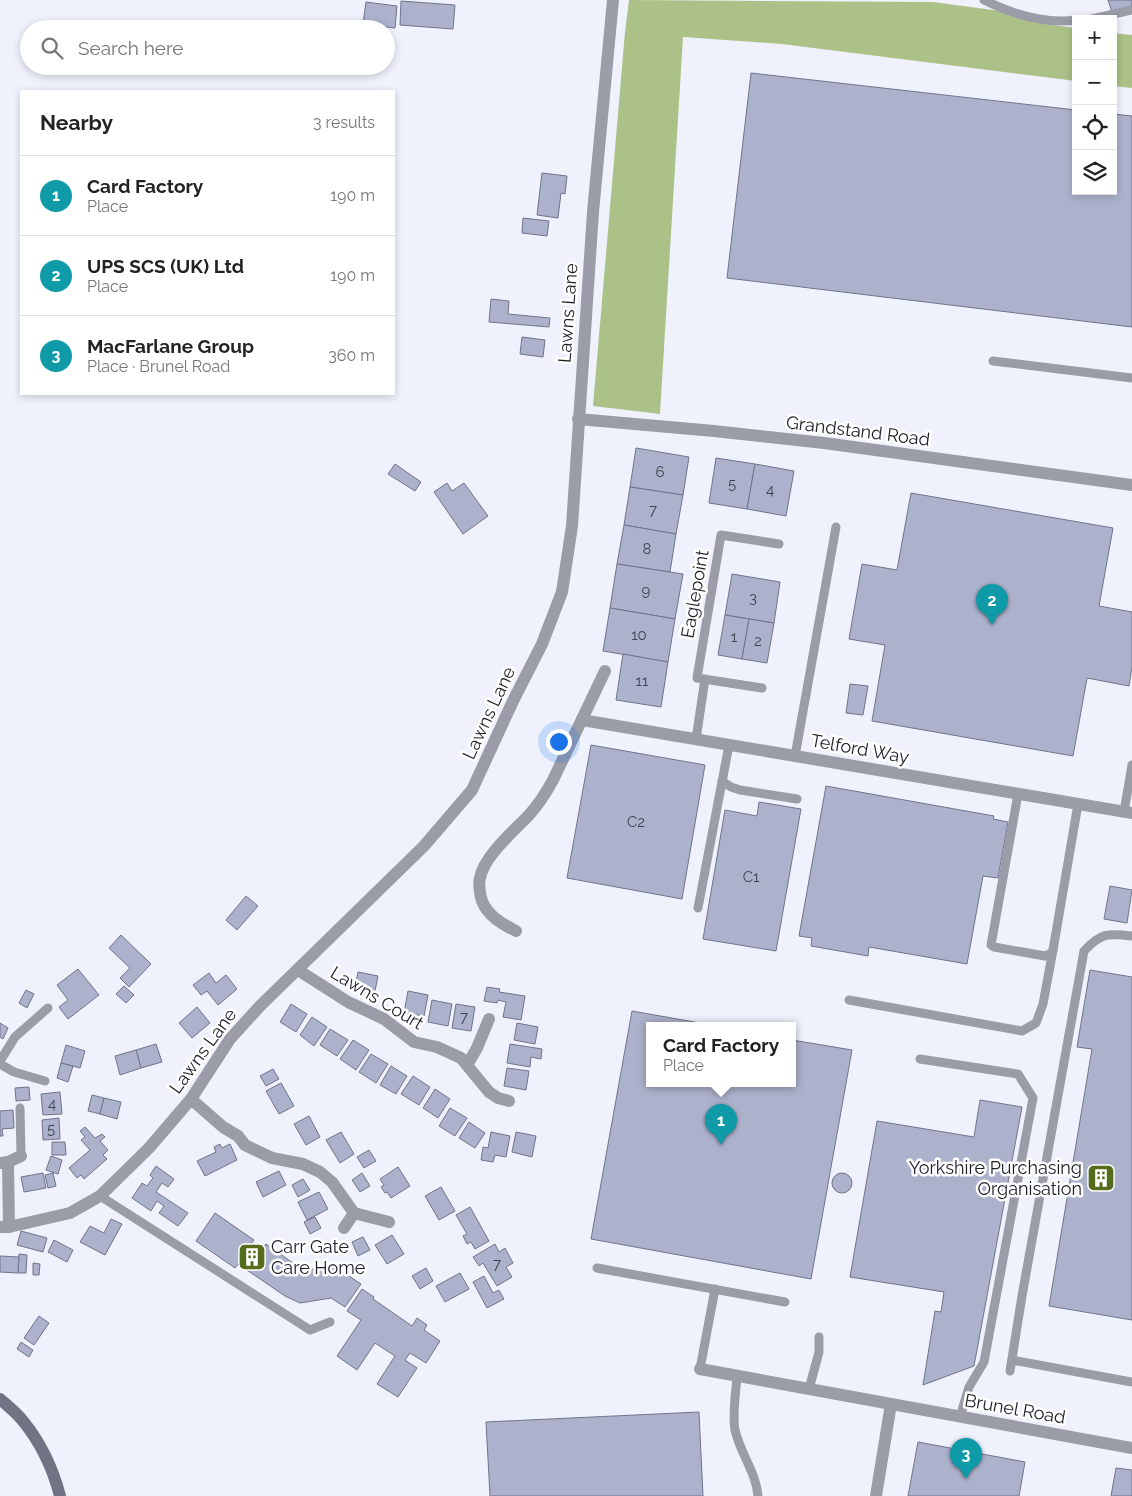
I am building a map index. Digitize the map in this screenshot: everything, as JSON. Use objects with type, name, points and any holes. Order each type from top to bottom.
[{"type":"street","name":"Lawns Lane","points":[[4,1227],[70,1213],[100,1196],[149,1148],[191,1099],[230,1039],[260,1006],[424,846],[472,790],[542,644],[562,592],[572,526],[593,212],[613,0]]},
{"type":"street","name":"Grandstand Road","points":[[578,419],[714,430],[815,442],[1132,485]]},
{"type":"street","points":[[516,931],[501,924],[484,905],[480,893],[480,878],[484,866],[544,797],[605,670]]},
{"type":"street","name":"Telford Way","points":[[582,720],[1128,813]]},
{"type":"street","name":"Lawns Court","points":[[298,970],[348,1002],[384,1019],[414,1042],[437,1047],[461,1058],[489,1092],[498,1098],[509,1101]]},
{"type":"street","points":[[467,1064],[477,1048],[489,1019]]},
{"type":"street","points":[[191,1099],[223,1127],[238,1136],[245,1145],[258,1153],[272,1158],[303,1164],[320,1172],[332,1182],[354,1213],[389,1222]]},
{"type":"street","points":[[4,1227],[4,1162],[21,1156]]},
{"type":"street","points":[[344,1228],[354,1213]]},
{"type":"street","name":"Brunel Road","points":[[700,1370],[1132,1448]]},
{"type":"street","points":[[0,1399],[23,1420],[42,1450],[54,1474],[60,1496]]},
{"type":"street","points":[[876,1496],[892,1404]]},
{"type":"lane","points":[[984,0],[998,7],[1032,18],[1050,21],[1072,20]]},
{"type":"lane","points":[[1110,15],[1132,10]]},
{"type":"lane","points":[[993,361],[1132,378]]},
{"type":"lane","points":[[794,756],[836,527]]},
{"type":"lane","name":"Eaglepoint","points":[[696,739],[705,679],[697,678],[721,535],[779,544]]},
{"type":"lane","points":[[705,679],[762,688]]},
{"type":"lane","points":[[698,908],[729,745]]},
{"type":"lane","points":[[1128,813],[1132,765]]},
{"type":"lane","points":[[722,781],[740,790],[797,799]]},
{"type":"lane","points":[[1018,794],[992,944],[994,946],[1045,956],[1053,950]]},
{"type":"lane","points":[[849,1000],[1022,1031],[1036,1023],[1043,1004],[1078,804]]},
{"type":"lane","points":[[1010,1371],[1084,951],[1096,938],[1116,934],[1132,936]]},
{"type":"lane","points":[[45,1081],[14,1072],[0,1063],[15,1037],[48,1008]]},
{"type":"lane","points":[[920,1059],[1018,1074],[1033,1098],[984,1362],[970,1387],[960,1416]]},
{"type":"lane","points":[[20,1108],[21,1156]]},
{"type":"lane","points":[[100,1196],[310,1330],[330,1322]]},
{"type":"lane","points":[[597,1268],[785,1302]]},
{"type":"lane","points":[[700,1370],[715,1289]]},
{"type":"lane","points":[[809,1389],[819,1352],[819,1337]]},
{"type":"lane","points":[[1012,1360],[1132,1382]]},
{"type":"lane","points":[[737,1376],[735,1428],[738,1440],[755,1480],[758,1496]]},
{"type":"green space","points":[[629,0],[933,2],[1008,12],[1045,24],[1072,27],[1072,80],[782,44],[683,37],[660,414],[593,406]]},
{"type":"green space","points":[[1117,33],[1132,35],[1132,88],[1117,86]]},
{"type":"building","points":[[1108,0],[1132,0],[1132,6],[1112,12]]},
{"type":"building","points":[[401,1],[455,5],[453,29],[400,25]]},
{"type":"building","points":[[366,2],[397,6],[395,28],[395,20],[364,20]]},
{"type":"building","points":[[751,73],[1072,110],[1072,195],[1117,195],[1117,114],[1132,116],[1132,327],[727,278]]},
{"type":"building","points":[[542,173],[567,176],[565,194],[561,193],[558,218],[537,215]]},
{"type":"building","points":[[523,218],[549,221],[547,236],[522,233]]},
{"type":"building","points":[[491,299],[509,301],[508,314],[550,318],[549,327],[489,322]]},
{"type":"building","points":[[522,337],[545,340],[543,357],[520,354]]},
{"type":"building","points":[[636,448],[689,457],[683,495],[630,487]]},
{"type":"building","points":[[716,458],[755,464],[747,509],[709,503]]},
{"type":"building","points":[[395,464],[421,482],[415,491],[388,474]]},
{"type":"building","points":[[755,464],[794,471],[786,516],[747,509]]},
{"type":"building","points":[[447,483],[452,491],[464,483],[488,516],[463,534],[434,492]]},
{"type":"building","points":[[630,487],[683,495],[676,534],[624,525]]},
{"type":"building","points":[[911,493],[1113,528],[1099,606],[1132,612],[1132,667],[1129,686],[1087,678],[1073,756],[872,721],[885,645],[849,639],[862,564],[897,570]]},
{"type":"building","points":[[624,525],[676,534],[670,572],[617,564]]},
{"type":"building","points":[[617,564],[683,574],[675,619],[610,608]]},
{"type":"building","points":[[732,574],[780,582],[774,623],[725,615]]},
{"type":"building","points":[[610,608],[675,619],[668,662],[603,651]]},
{"type":"building","points":[[725,615],[749,619],[742,659],[718,655]]},
{"type":"building","points":[[749,619],[774,623],[767,663],[742,659]]},
{"type":"building","points":[[623,654],[668,662],[661,707],[616,700]]},
{"type":"building","points":[[850,684],[868,686],[863,715],[846,713]]},
{"type":"building","points":[[591,745],[705,765],[682,899],[567,878]]},
{"type":"building","points":[[826,786],[994,816],[993,819],[1008,822],[998,878],[983,876],[967,964],[869,947],[868,956],[811,946],[812,938],[799,936]]},
{"type":"building","points":[[759,802],[801,809],[776,951],[703,939],[725,810],[757,816]]},
{"type":"building","points":[[1110,886],[1132,890],[1127,923],[1104,919]]},
{"type":"building","points":[[246,896],[258,906],[237,930],[226,920]]},
{"type":"building","points":[[121,935],[151,964],[129,987],[120,978],[130,968],[109,948]]},
{"type":"building","points":[[78,969],[99,995],[68,1019],[59,1007],[68,1000],[57,985]]},
{"type":"building","name":"Yorkshire Purchasing Organisation","points":[[1090,970],[1132,977],[1132,1320],[1049,1306],[1092,1049],[1077,1047]]},
{"type":"building","points":[[358,972],[378,976],[374,996],[354,992]]},
{"type":"building","points":[[209,973],[216,983],[226,975],[237,989],[218,1005],[207,991],[201,995],[193,985]]},
{"type":"building","points":[[124,986],[134,995],[126,1003],[116,994]]},
{"type":"building","points":[[487,987],[500,989],[499,992],[525,996],[521,1020],[503,1017],[506,1002],[498,1000],[497,1003],[484,1001]]},
{"type":"building","points":[[26,990],[34,994],[27,1008],[19,1003]]},
{"type":"building","points":[[408,991],[428,995],[424,1016],[404,1013]]},
{"type":"building","points":[[432,1000],[452,1004],[448,1026],[428,1022]]},
{"type":"building","points":[[291,1004],[307,1014],[296,1032],[280,1022]]},
{"type":"building","points":[[456,1004],[475,1007],[471,1031],[452,1028]]},
{"type":"building","points":[[197,1007],[210,1023],[192,1038],[179,1023]]},
{"type":"building","points":[[632,1011],[694,1022],[646,1022],[646,1087],[796,1087],[796,1041],[852,1050],[811,1279],[591,1239]]},
{"type":"building","points":[[312,1017],[327,1027],[314,1046],[300,1035]]},
{"type":"building","points":[[0,1023],[8,1028],[3,1039],[0,1037]]},
{"type":"building","points":[[517,1023],[538,1027],[535,1044],[514,1040]]},
{"type":"building","points":[[330,1029],[348,1040],[337,1056],[320,1045]]},
{"type":"building","points":[[353,1040],[369,1050],[356,1070],[340,1059]]},
{"type":"building","points":[[156,1044],[162,1062],[141,1068],[136,1050]]},
{"type":"building","points":[[510,1044],[542,1049],[541,1059],[531,1057],[530,1067],[507,1063]]},
{"type":"building","points":[[66,1045],[85,1051],[80,1068],[61,1063]]},
{"type":"building","points":[[136,1050],[141,1068],[120,1075],[115,1056]]},
{"type":"building","points":[[371,1054],[388,1064],[376,1083],[359,1072]]},
{"type":"building","points":[[61,1063],[73,1066],[68,1082],[57,1078]]},
{"type":"building","points":[[391,1066],[407,1076],[396,1094],[380,1085]]},
{"type":"building","points":[[507,1068],[529,1071],[526,1090],[504,1086]]},
{"type":"building","points":[[273,1069],[279,1079],[266,1086],[260,1076]]},
{"type":"building","points":[[413,1076],[430,1087],[419,1105],[401,1094]]},
{"type":"building","points":[[281,1083],[294,1106],[279,1114],[266,1091]]},
{"type":"building","points":[[29,1087],[30,1100],[16,1101],[15,1088]]},
{"type":"building","points":[[435,1089],[450,1099],[438,1118],[423,1108]]},
{"type":"building","points":[[60,1092],[62,1114],[43,1115],[41,1094]]},
{"type":"building","points":[[92,1095],[104,1098],[100,1114],[88,1111]]},
{"type":"building","points":[[104,1098],[121,1102],[117,1119],[100,1114]]},
{"type":"building","points":[[980,1100],[1022,1107],[974,1366],[923,1385],[935,1311],[941,1312],[944,1292],[850,1277],[877,1121],[974,1137]]},
{"type":"building","points":[[450,1108],[467,1118],[455,1136],[439,1126]]},
{"type":"building","points":[[13,1110],[14,1128],[2,1129],[3,1136],[0,1136],[0,1111]]},
{"type":"building","points":[[309,1116],[320,1137],[306,1145],[294,1124]]},
{"type":"building","points":[[59,1118],[60,1139],[43,1140],[42,1120]]},
{"type":"building","points":[[469,1122],[485,1133],[475,1148],[459,1138]]},
{"type":"building","points":[[85,1127],[95,1138],[102,1134],[105,1137],[100,1141],[108,1150],[103,1155],[107,1159],[84,1179],[81,1175],[77,1178],[69,1168],[90,1150],[81,1140],[85,1137],[80,1131]]},
{"type":"building","points":[[341,1132],[354,1154],[340,1163],[326,1140]]},
{"type":"building","points":[[491,1132],[510,1136],[506,1157],[495,1155],[493,1162],[481,1160],[483,1147],[488,1148]]},
{"type":"building","points":[[516,1132],[536,1136],[532,1157],[512,1152]]},
{"type":"building","points":[[52,1142],[65,1142],[66,1155],[52,1155]]},
{"type":"building","points":[[220,1144],[222,1148],[230,1144],[237,1160],[205,1176],[197,1161],[216,1152],[214,1147]]},
{"type":"building","points":[[369,1150],[376,1161],[364,1168],[357,1157]]},
{"type":"building","points":[[51,1156],[62,1160],[58,1174],[46,1170]]},
{"type":"building","points":[[156,1166],[174,1179],[168,1187],[162,1183],[156,1192],[188,1213],[178,1226],[159,1213],[164,1206],[157,1201],[151,1211],[132,1198],[142,1183],[147,1186],[153,1178],[150,1175]]},
{"type":"building","points":[[398,1167],[410,1186],[391,1198],[381,1187],[384,1185],[380,1179]]},
{"type":"building","points":[[279,1171],[286,1185],[263,1197],[256,1182]]},
{"type":"building","points":[[43,1173],[46,1188],[24,1192],[21,1177]]},
{"type":"building","points":[[53,1173],[56,1186],[48,1188],[45,1175]]},
{"type":"building","points":[[362,1173],[370,1186],[360,1192],[352,1180]]},
{"type":"building","points":[[842,1173],[849,1176],[852,1183],[849,1190],[842,1193],[835,1190],[832,1183],[835,1176]]},
{"type":"building","points":[[303,1179],[310,1190],[298,1197],[292,1185]]},
{"type":"building","points":[[441,1187],[455,1211],[439,1220],[425,1196]]},
{"type":"building","points":[[319,1192],[328,1209],[307,1220],[298,1202]]},
{"type":"building","points":[[470,1207],[489,1241],[475,1249],[471,1242],[467,1244],[463,1236],[467,1234],[456,1215]]},
{"type":"building","name":"Carr Gate Care Home","points":[[215,1213],[254,1240],[251,1244],[261,1251],[266,1244],[303,1270],[328,1268],[331,1264],[361,1284],[345,1307],[331,1298],[300,1303],[285,1296],[238,1264],[235,1268],[196,1241]]},
{"type":"building","points":[[315,1217],[321,1228],[310,1234],[304,1222]]},
{"type":"building","points":[[111,1219],[122,1224],[105,1255],[80,1242],[90,1226],[104,1233]]},
{"type":"building","points":[[21,1231],[47,1238],[43,1252],[17,1245]]},
{"type":"building","points":[[392,1235],[404,1254],[387,1264],[375,1245]]},
{"type":"building","points":[[363,1237],[370,1250],[358,1256],[352,1242]]},
{"type":"building","points":[[54,1240],[73,1250],[67,1262],[48,1252]]},
{"type":"building","points":[[495,1244],[499,1252],[505,1248],[513,1263],[506,1267],[512,1277],[497,1286],[483,1263],[479,1266],[473,1257]]},
{"type":"building","points":[[19,1254],[27,1255],[26,1273],[18,1273]]},
{"type":"building","points":[[0,1256],[19,1257],[18,1273],[0,1272]]},
{"type":"building","points":[[33,1263],[40,1264],[39,1275],[33,1275]]},
{"type":"building","points":[[426,1268],[433,1281],[420,1289],[412,1276]]},
{"type":"building","points":[[460,1273],[469,1289],[445,1302],[436,1286]]},
{"type":"building","points":[[484,1276],[493,1293],[499,1290],[504,1299],[487,1308],[473,1282]]},
{"type":"building","name":"Carr Gate Care Home","points":[[362,1289],[412,1326],[417,1318],[427,1325],[424,1330],[440,1341],[426,1363],[410,1353],[405,1360],[417,1368],[398,1397],[377,1384],[395,1356],[375,1343],[357,1370],[337,1356],[361,1320],[347,1311]]},
{"type":"building","points":[[39,1316],[49,1323],[34,1345],[24,1338]]},
{"type":"building","points":[[21,1342],[33,1350],[29,1357],[17,1349]]},
{"type":"building","points":[[699,1412],[703,1496],[490,1496],[486,1422]]},
{"type":"building","points":[[918,1442],[1025,1462],[1019,1496],[908,1496]]},
{"type":"building","points":[[1116,1468],[1132,1470],[1132,1496],[1111,1496]]},
{"type":"place","name":"UPS SCS (UK) Ltd","points":[[992,625]]},
{"type":"place","name":"Card Factory","points":[[721,1145]]},
{"type":"place","name":"Yorkshire Purchasing Organisation","points":[[1101,1178]]},
{"type":"place","name":"Carr Gate Care Home","points":[[252,1257]]},
{"type":"place","name":"MacFarlane Group","points":[[966,1479]]}]
